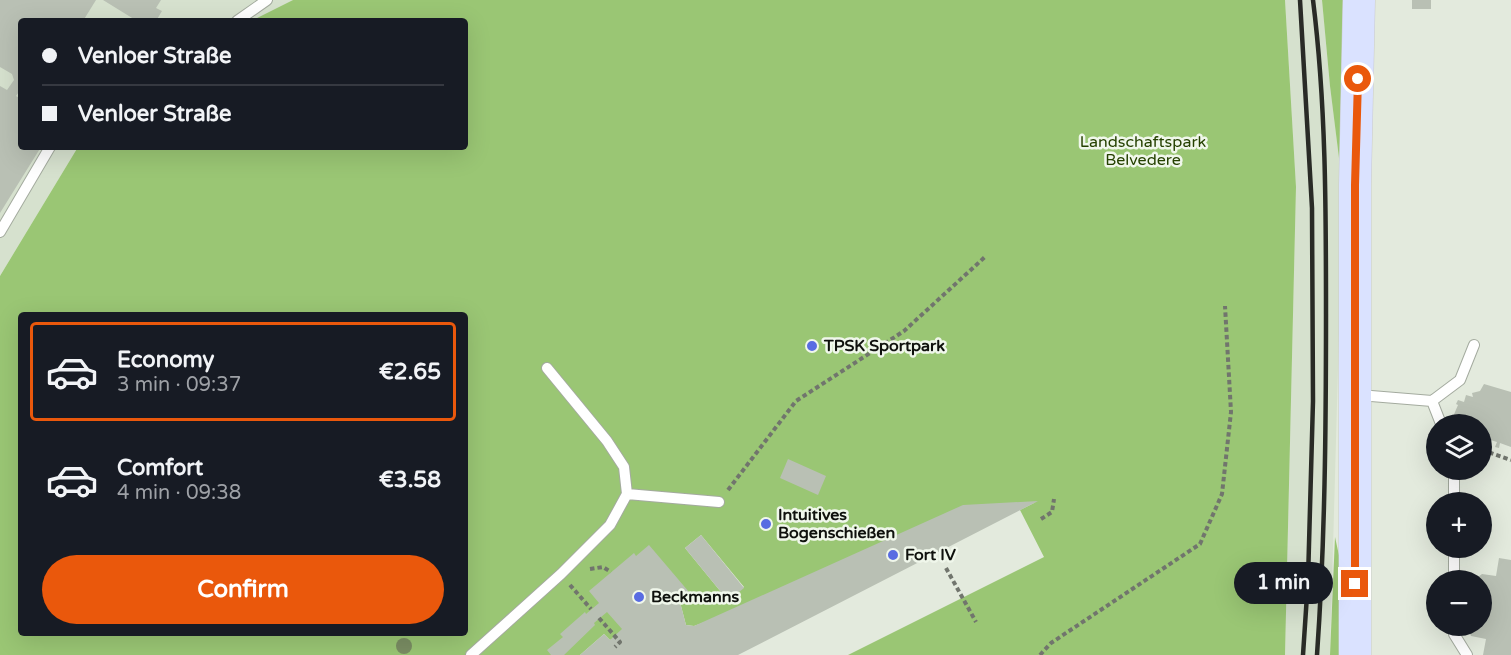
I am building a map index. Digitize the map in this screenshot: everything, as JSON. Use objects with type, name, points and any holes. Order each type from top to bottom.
[{"type":"main road","points":[[1354,655],[1355,185],[1359,0]]},
{"type":"lane","points":[[241,18],[267,0]]},
{"type":"lane","points":[[0,232],[48,150]]},
{"type":"lane","points":[[1356,394],[1432,401],[1460,380],[1474,345]]},
{"type":"lane","points":[[471,655],[561,574],[610,525],[627,494],[624,467],[607,441],[547,368]]},
{"type":"lane","points":[[1432,401],[1437,414]]},
{"type":"lane","points":[[627,494],[719,502]]},
{"type":"lane","points":[[1455,636],[1467,655]]},
{"type":"path","points":[[719,502],[796,401],[904,332],[986,256]]},
{"type":"path","points":[[1040,655],[1051,643],[1200,544],[1222,494],[1230,423],[1225,306]]},
{"type":"path","points":[[1492,453],[1511,460]]},
{"type":"path","points":[[1041,519],[1052,512],[1054,499]]},
{"type":"path","points":[[586,566],[593,569],[603,567],[611,572]]},
{"type":"path","points":[[946,568],[976,622]]},
{"type":"path","points":[[569,584],[591,609]]},
{"type":"path","points":[[599,618],[620,642],[615,647]]},
{"type":"shaded area","points":[[0,0],[293,0],[257,18],[18,18],[18,150],[76,150],[0,276]]},
{"type":"shaded area","points":[[1285,0],[1322,0],[1343,190],[1330,655],[1285,655],[1296,187]]},
{"type":"green space","name":"Landschaftspark Belvedere","points":[[293,0],[1285,0],[1296,187],[1285,655],[848,655],[1044,557],[1020,510],[1036,502],[694,626],[686,625],[678,603],[610,640],[604,634],[580,655],[0,655],[0,276],[76,150],[468,150],[468,18],[257,18]],"holes":[[[701,535],[744,587],[724,604],[717,595],[721,592],[685,548]]]},
{"type":"green space","points":[[1322,0],[1346,0],[1343,190],[1330,86]]},
{"type":"green space","points":[[1335,537],[1345,583],[1344,655],[1330,655]]},
{"type":"building","points":[[0,0],[96,0],[85,18],[18,18],[18,93],[16,96],[18,97],[18,150],[39,150],[0,213],[0,86],[7,90],[14,80],[12,74],[0,67]]},
{"type":"building","points":[[103,0],[161,0],[156,8],[162,11],[158,18],[132,18]]},
{"type":"building","points":[[1412,0],[1431,0],[1431,9],[1412,9]]},
{"type":"building","points":[[1484,384],[1511,392],[1511,447],[1500,443],[1499,448],[1495,447],[1497,442],[1492,440],[1492,414],[1454,414],[1458,400],[1464,402],[1466,395],[1473,397],[1472,393],[1480,391]]},
{"type":"building","points":[[788,459],[826,476],[818,495],[780,478]]},
{"type":"building","name":"Fort IV","points":[[1038,501],[738,655],[580,655],[604,634],[610,640],[622,629],[607,612],[564,655],[551,655],[547,650],[563,637],[560,634],[599,603],[589,591],[634,553],[636,556],[649,545],[689,592],[678,603],[686,625],[694,626],[963,505]]},
{"type":"building","points":[[701,535],[744,588],[724,604],[717,595],[721,592],[685,548]]},
{"type":"building","points":[[1499,558],[1511,560],[1511,655],[1483,655],[1486,639],[1471,636],[1492,636],[1492,575],[1496,576]]},
{"type":"railway","points":[[1300,0],[1312,208],[1313,401],[1308,580],[1303,655]]},
{"type":"railway","points":[[1313,0],[1321,78],[1326,235],[1324,484],[1317,655]]},
{"type":"place","name":"TPSK Sportpark","points":[[812,346]]},
{"type":"place","name":"Intuitives Bogenschießen","points":[[766,524]]},
{"type":"place","name":"Fort IV","points":[[893,555]]},
{"type":"place","name":"Beckmanns","points":[[639,597]]},
{"type":"route","points":[[1355,584],[1355,185],[1358,79]]}]
